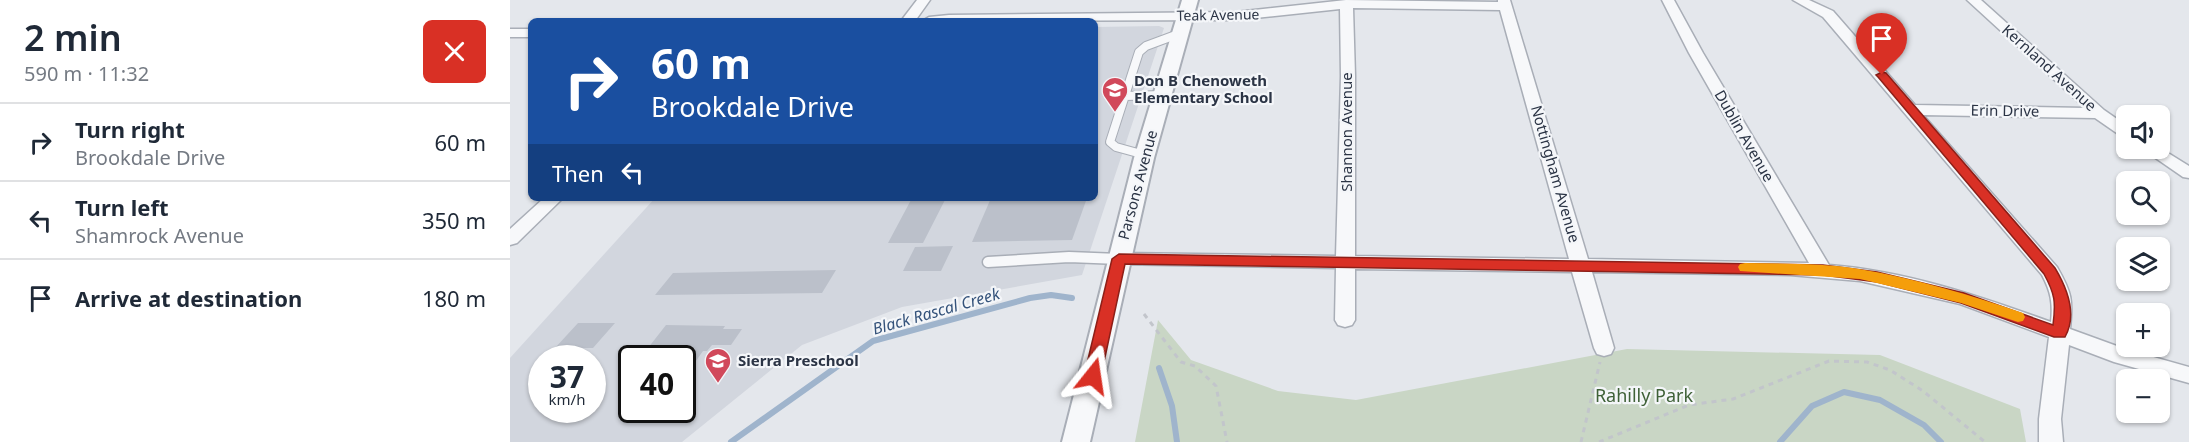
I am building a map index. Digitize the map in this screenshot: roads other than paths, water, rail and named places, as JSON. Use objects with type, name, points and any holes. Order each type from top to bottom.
[{"type":"street","points":[[910,18],[924,0]]},
{"type":"street","name":"Dublin Avenue","points":[[1668,0],[1696,53],[1823,270]]},
{"type":"street","points":[[1799,0],[1828,14],[2050,272],[2060,291],[2063,304],[2050,419],[2051,442]]},
{"type":"street","name":"Kernland Avenue","points":[[1973,0],[2116,125]]},
{"type":"street","name":"Teak Avenue","points":[[1066,18],[1263,14],[1346,4],[1505,3]]},
{"type":"street","name":"Nottingham Avenue","points":[[1505,3],[1604,348]]},
{"type":"street","name":"Shannon Avenue","points":[[1345,320],[1348,76],[1346,4]]},
{"type":"street","name":"Parsons Avenue","points":[[1076,442],[1145,155],[1185,16]]},
{"type":"street","name":"Erin Drive","points":[[1911,110],[2099,112]]},
{"type":"street","points":[[2167,159],[2189,173]]},
{"type":"street","points":[[510,239],[518,224],[550,201]]},
{"type":"street","points":[[1119,259],[1823,270],[1870,276],[1964,298],[2121,356],[2189,375]]},
{"type":"lane","points":[[1145,155],[1116,147],[1110,142],[1139,52],[1185,16]]},
{"type":"lane","points":[[1125,96],[1162,95]]},
{"type":"lane","points":[[988,262],[1069,257],[1119,259]]},
{"type":"waterway","name":"Black Rascal Creek","points":[[731,442],[873,341],[1030,298],[1051,295],[1072,298]]},
{"type":"waterway","name":"Black Rascal Creek","points":[[1159,368],[1172,406],[1177,442]]},
{"type":"waterway","name":"Black Rascal Creek","points":[[1780,442],[1812,406],[1844,392],[1880,400],[1924,425],[1941,442]]},
{"type":"place","name":"Don B Chenoweth Elementary School","points":[[1115,113]]},
{"type":"place","name":"Sierra Preschool","points":[[718,384]]},
{"type":"park label","name":"Rahilly Park","points":[[1644,396]]}]
